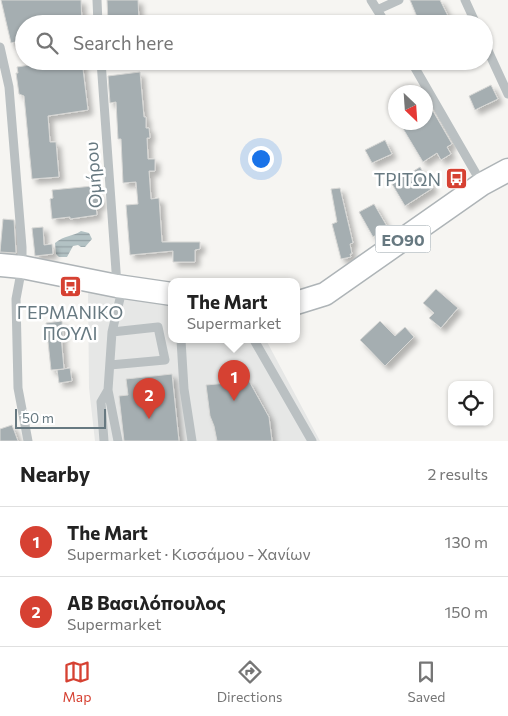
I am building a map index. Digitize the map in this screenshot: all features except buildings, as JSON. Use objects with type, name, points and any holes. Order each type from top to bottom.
[{"type":"main road","name":"ΕΟ90","points":[[300,302],[325,294],[482,184],[508,170]]},
{"type":"main road","points":[[0,264],[168,293]]},
{"type":"street","points":[[97,0],[98,15]]},
{"type":"street","points":[[371,0],[380,15]]},
{"type":"street","points":[[377,10],[399,0]]},
{"type":"street","points":[[465,0],[472,15]]},
{"type":"street","points":[[0,47],[9,87],[22,247],[22,267],[16,299],[18,388],[28,441]]},
{"type":"street","points":[[493,62],[508,94]]},
{"type":"street","name":"Ομήρου","points":[[102,70],[120,286],[112,332],[108,390]]},
{"type":"street","points":[[416,70],[482,184]]},
{"type":"street","points":[[110,365],[165,360],[158,327],[112,332]]},
{"type":"street","points":[[181,343],[184,389],[192,441]]},
{"type":"street","points":[[256,343],[312,441]]},
{"type":"street","points":[[104,441],[101,402],[108,390]]},
{"type":"street","points":[[108,390],[118,441]]},
{"type":"shaded area","points":[[81,231],[89,233],[92,239],[85,247],[73,246],[67,257],[59,257],[56,254],[55,243]]},
{"type":"shaded area","points":[[88,289],[168,302],[168,343],[268,343],[320,441],[95,441],[89,388]]},
{"type":"place","name":"ΤΡΙΤΩΝ","points":[[457,179]]},
{"type":"place","name":"ΓΕΡΜΑΝΙΚΟ ΠΟΥΛΙ","points":[[70,287]]},
{"type":"place","name":"The Mart","points":[[234,401]]},
{"type":"place","name":"ΑΒ Βασιλόπουλος","points":[[149,419]]}]
